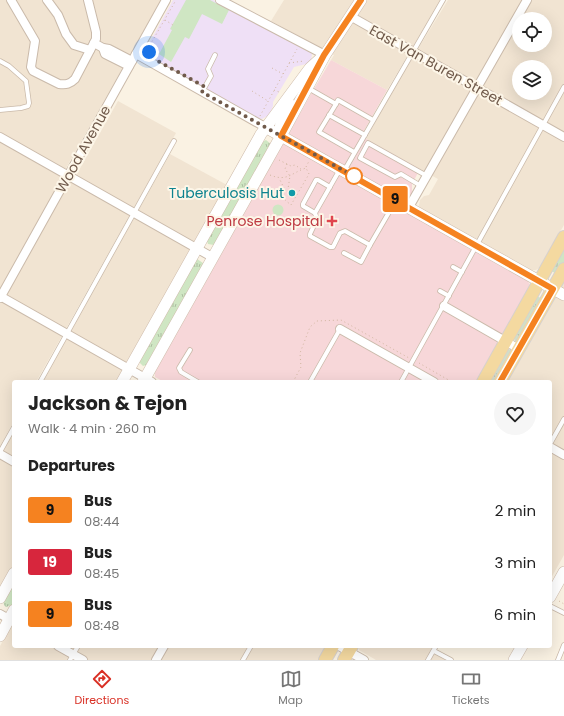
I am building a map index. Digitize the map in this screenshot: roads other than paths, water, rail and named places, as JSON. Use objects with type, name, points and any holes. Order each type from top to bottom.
[{"type":"main road","points":[[148,380],[212,257],[281,136],[281,121],[304,85],[310,68],[324,55],[361,0]]},
{"type":"main road","points":[[123,380],[196,248],[266,128],[304,85]]},
{"type":"main road","points":[[266,128],[564,295]]},
{"type":"main road","points":[[483,380],[564,237]]},
{"type":"main road","points":[[501,380],[564,269]]},
{"type":"main road","points":[[555,599],[564,572]]},
{"type":"main road","points":[[0,598],[12,577]]},
{"type":"main road","points":[[0,636],[9,616]]},
{"type":"main road","points":[[325,660],[332,648]]},
{"type":"street","points":[[11,0],[35,41],[31,67],[33,71],[59,84],[67,85],[75,79],[96,39],[96,32],[88,0]]},
{"type":"street","points":[[48,0],[58,15],[66,34],[74,45],[103,48],[105,54],[132,61],[202,92],[266,128]]},
{"type":"street","name":"Wood Avenue","points":[[0,297],[166,0]]},
{"type":"street","points":[[220,0],[324,55]]},
{"type":"street","points":[[409,207],[527,0]]},
{"type":"street","name":"East Van Buren Street","points":[[350,16],[564,137]]},
{"type":"street","points":[[0,137],[212,257]]},
{"type":"street","points":[[0,297],[129,369],[146,380]]},
{"type":"street","points":[[444,306],[519,349]]},
{"type":"street","points":[[340,329],[430,380]]},
{"type":"street","points":[[552,447],[564,455]]},
{"type":"street","points":[[0,453],[12,461]]},
{"type":"street","points":[[60,648],[71,657],[83,660]]},
{"type":"street","points":[[156,660],[163,648]]},
{"type":"street","points":[[346,651],[364,660]]},
{"type":"lane","points":[[315,213],[330,187],[354,152],[443,0]]},
{"type":"lane","points":[[202,92],[210,76],[208,69],[216,55]]},
{"type":"lane","points":[[0,61],[9,66],[26,81],[29,103],[28,106],[21,108],[0,110]]},
{"type":"lane","points":[[304,85],[336,104]]},
{"type":"lane","points":[[402,380],[564,86]]},
{"type":"lane","points":[[354,152],[320,132],[329,115],[338,100],[373,120]]},
{"type":"lane","points":[[329,115],[364,135]]},
{"type":"lane","points":[[41,380],[174,141]]},
{"type":"lane","points":[[421,186],[401,174],[395,177],[360,158],[368,144],[427,176]]},
{"type":"lane","points":[[330,187],[316,180],[306,198],[303,206],[315,213],[317,219],[310,236],[334,248],[340,233],[345,231],[370,245]]},
{"type":"lane","points":[[344,253],[361,262],[396,200]]},
{"type":"lane","points":[[453,267],[462,272]]},
{"type":"lane","points":[[440,291],[449,296]]},
{"type":"lane","points":[[311,380],[340,329]]},
{"type":"lane","points":[[190,350],[179,368],[181,372],[195,380]]},
{"type":"lane","points":[[552,442],[564,419]]},
{"type":"lane","points":[[0,453],[12,431]]},
{"type":"lane","points":[[552,607],[564,613]]},
{"type":"lane","points":[[558,660],[564,645]]},
{"type":"lane","points":[[71,657],[77,648]]},
{"type":"lane","points":[[243,660],[250,648]]},
{"type":"lane","points":[[428,660],[435,648]]},
{"type":"lane","points":[[434,651],[451,660]]},
{"type":"place","name":"Tuberculosis Hut","points":[[292,193]]},
{"type":"place","name":"Penrose Hospital","points":[[332,221]]}]
